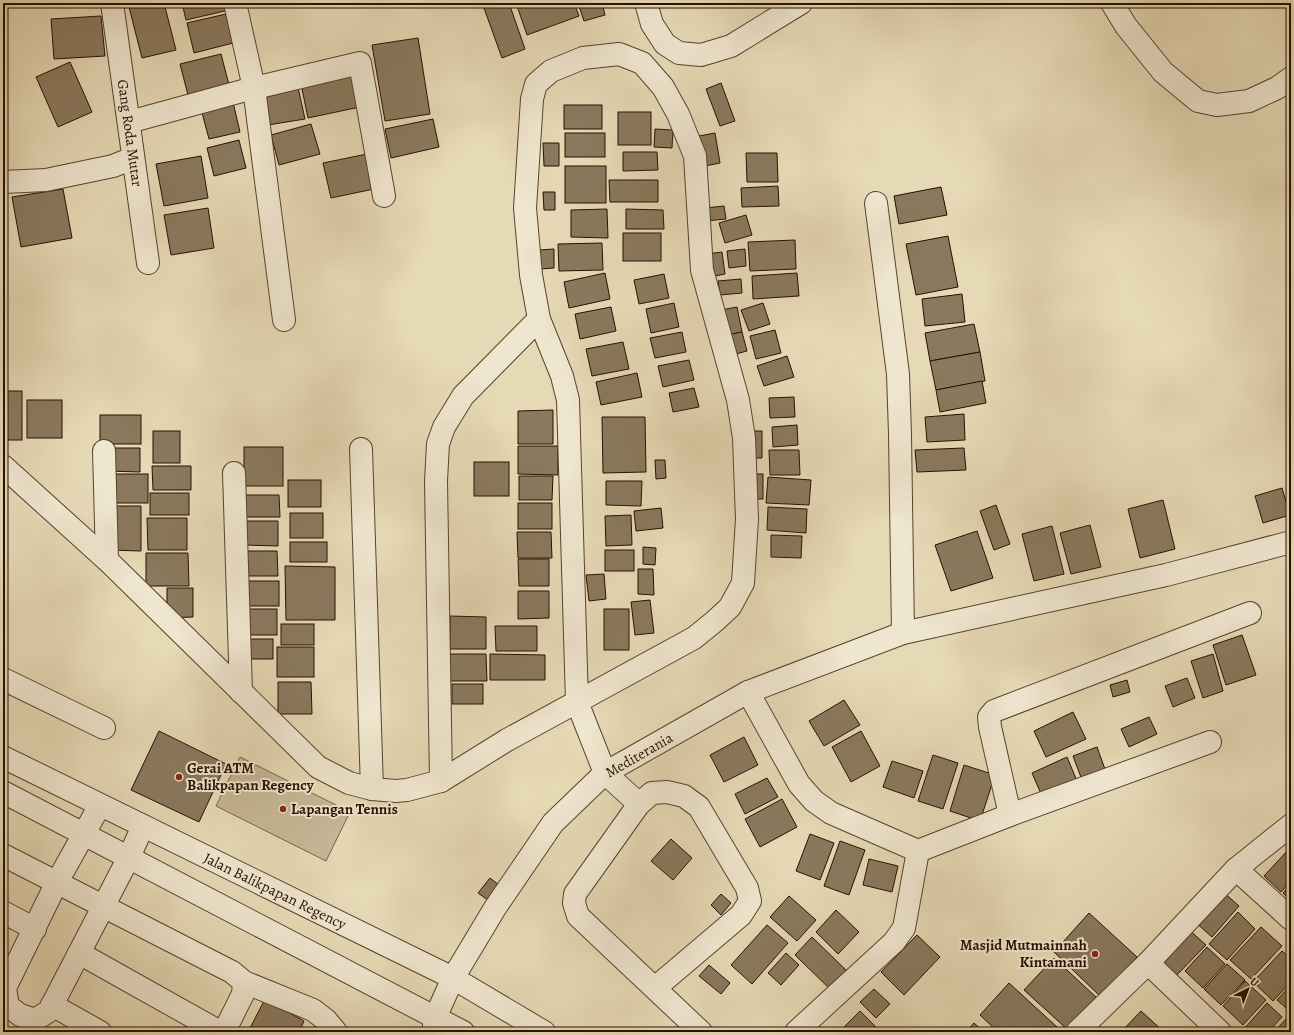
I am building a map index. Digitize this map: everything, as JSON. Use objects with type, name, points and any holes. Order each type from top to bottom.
[{"type":"street","name":"Gang Roda Mutar","points":[[112,3],[148,263]]},
{"type":"street","points":[[235,3],[254,88],[284,320]]},
{"type":"street","points":[[646,3],[652,24],[665,44],[679,53],[701,55],[732,46],[801,3]]},
{"type":"street","points":[[1112,3],[1126,26],[1163,72],[1198,101],[1217,105],[1249,101],[1277,88],[1291,78]]},
{"type":"street","points":[[3,466],[107,560],[318,767],[349,783],[372,789],[396,791],[407,790],[441,781],[507,740],[577,702],[694,638],[730,607],[743,583],[747,519],[744,438],[738,400],[702,270],[694,156],[678,114],[663,87],[642,63],[619,54],[583,58],[551,71],[536,84],[532,99],[526,208],[531,274],[539,319],[562,376],[568,400],[577,702],[605,773],[639,804]]},
{"type":"street","points":[[129,122],[254,88],[360,63],[384,196]]},
{"type":"street","points":[[3,182],[46,180],[113,166],[133,158]]},
{"type":"street","points":[[876,203],[898,374],[904,633]]},
{"type":"street","points":[[441,781],[436,481],[438,444],[444,427],[464,396],[539,319]]},
{"type":"street","points":[[361,449],[372,789]]},
{"type":"street","points":[[104,451],[107,560]]},
{"type":"street","points":[[234,473],[241,692]]},
{"type":"street","name":"Mediterania","points":[[434,1025],[453,978],[495,908],[553,823],[605,773],[748,692],[904,633],[1166,575],[1291,542]]},
{"type":"street","points":[[1010,815],[990,727],[989,717],[994,711],[1250,613]]},
{"type":"street","points":[[3,679],[104,728]]},
{"type":"street","points":[[748,692],[799,784],[814,801],[830,813],[918,851],[1010,815],[1210,742]]},
{"type":"street","name":"Jalan Balikpapan Regency","points":[[3,757],[453,978],[544,1032]]},
{"type":"street","points":[[3,792],[129,857],[434,1025],[463,1032]]},
{"type":"street","points":[[655,988],[741,915],[750,902],[747,888],[699,807],[684,796],[667,792],[652,793],[639,804],[575,894],[574,903],[578,916],[701,1032]]},
{"type":"street","points":[[100,805],[57,882],[35,929],[6,981],[5,988],[8,1006],[20,1015],[35,1020],[49,1011],[129,857],[143,826]]},
{"type":"street","points":[[1077,1032],[1148,963],[1236,869],[1291,825]]},
{"type":"street","points":[[796,1032],[894,942],[904,928],[918,851]]},
{"type":"street","points":[[3,855],[232,972],[244,982],[313,1010],[326,1020],[336,1032]]},
{"type":"street","points":[[1236,869],[1291,919]]},
{"type":"street","points":[[3,912],[35,929]]},
{"type":"street","points":[[79,953],[220,1032]]},
{"type":"street","points":[[1148,963],[1220,1032]]},
{"type":"street","points":[[224,1032],[243,994],[244,982]]},
{"type":"street","points":[[52,1005],[100,1032]]},
{"type":"shaded area","name":"Lapangan Tennis","points":[[240,757],[350,812],[326,861],[216,806]]},
{"type":"building","points":[[128,3],[164,3],[176,50],[142,58]]},
{"type":"building","points":[[182,3],[227,3],[229,10],[186,20]]},
{"type":"building","points":[[498,3],[509,3],[525,49],[502,58],[484,8]]},
{"type":"building","points":[[516,3],[574,3],[579,16],[527,35]]},
{"type":"building","points":[[578,3],[602,3],[605,15],[584,21]]},
{"type":"building","points":[[226,14],[233,43],[194,53],[187,23]]},
{"type":"building","points":[[101,16],[105,56],[54,59],[51,19]]},
{"type":"building","points":[[418,38],[430,114],[385,121],[372,45]]},
{"type":"building","points":[[221,54],[229,85],[188,95],[180,64]]},
{"type":"building","points":[[70,62],[92,112],[58,127],[36,77]]},
{"type":"building","points":[[353,74],[360,107],[308,118],[301,84]]},
{"type":"building","points":[[297,83],[305,119],[268,125],[261,89]]},
{"type":"building","points":[[721,83],[735,121],[720,126],[706,89]]},
{"type":"building","points":[[232,98],[240,132],[209,139],[200,105]]},
{"type":"building","points":[[564,105],[602,105],[602,129],[564,129]]},
{"type":"building","points":[[618,112],[651,112],[651,145],[618,145]]},
{"type":"building","points":[[433,119],[439,147],[391,158],[385,129]]},
{"type":"building","points":[[311,124],[320,154],[279,165],[271,135]]},
{"type":"building","points":[[655,129],[673,130],[672,148],[654,147]]},
{"type":"building","points":[[565,133],[605,133],[605,157],[565,157]]},
{"type":"building","points":[[715,133],[720,163],[705,166],[699,136]]},
{"type":"building","points":[[239,140],[246,168],[214,176],[207,148]]},
{"type":"building","points":[[543,143],[559,143],[559,166],[544,166]]},
{"type":"building","points":[[623,152],[657,152],[658,170],[623,171]]},
{"type":"building","points":[[746,153],[777,153],[778,182],[747,182]]},
{"type":"building","points":[[367,154],[374,189],[331,198],[323,163]]},
{"type":"building","points":[[201,156],[208,198],[164,206],[156,164]]},
{"type":"building","points":[[565,166],[606,166],[606,203],[565,203]]},
{"type":"building","points":[[609,180],[658,180],[658,202],[610,202]]},
{"type":"building","points":[[778,186],[779,206],[742,207],[741,188]]},
{"type":"building","points":[[941,187],[947,215],[899,224],[894,196]]},
{"type":"building","points":[[63,189],[72,238],[21,247],[12,197]]},
{"type":"building","points":[[543,192],[555,192],[555,210],[544,210]]},
{"type":"building","points":[[724,206],[726,219],[706,221],[705,208]]},
{"type":"building","points":[[208,208],[214,248],[171,255],[164,215]]},
{"type":"building","points":[[607,209],[608,238],[571,237],[571,210]]},
{"type":"building","points":[[626,209],[663,210],[664,229],[626,229]]},
{"type":"building","points":[[746,215],[752,235],[725,243],[719,223]]},
{"type":"building","points":[[623,233],[661,233],[661,261],[623,261]]},
{"type":"building","points":[[948,236],[958,287],[916,295],[906,244]]},
{"type":"building","points":[[795,240],[796,269],[750,271],[748,242]]},
{"type":"building","points":[[602,243],[603,270],[559,271],[558,244]]},
{"type":"building","points":[[554,249],[554,268],[540,269],[539,250]]},
{"type":"building","points":[[745,249],[746,266],[729,268],[727,251]]},
{"type":"building","points":[[722,252],[725,274],[710,277],[707,254]]},
{"type":"building","points":[[605,273],[610,299],[569,308],[564,282]]},
{"type":"building","points":[[797,273],[799,296],[753,299],[752,276]]},
{"type":"building","points":[[664,274],[669,298],[639,304],[634,280]]},
{"type":"building","points":[[741,279],[742,293],[720,295],[718,281]]},
{"type":"building","points":[[962,294],[965,322],[925,326],[922,299]]},
{"type":"building","points":[[674,303],[679,327],[651,333],[646,309]]},
{"type":"building","points":[[763,303],[770,324],[749,331],[741,310]]},
{"type":"building","points":[[611,307],[616,331],[580,339],[575,314]]},
{"type":"building","points":[[737,307],[742,332],[727,335],[721,310]]},
{"type":"building","points":[[974,324],[980,352],[930,361],[925,333]]},
{"type":"building","points":[[775,330],[781,353],[756,359],[750,336]]},
{"type":"building","points":[[682,332],[686,352],[655,358],[650,338]]},
{"type":"building","points":[[742,332],[747,351],[732,355],[727,335]]},
{"type":"building","points":[[623,342],[629,369],[592,376],[586,349]]},
{"type":"building","points":[[980,352],[985,381],[936,390],[930,361]]},
{"type":"building","points":[[787,356],[794,377],[764,386],[757,366]]},
{"type":"building","points":[[689,360],[694,380],[663,387],[658,366]]},
{"type":"building","points":[[637,373],[642,397],[601,405],[596,382]]},
{"type":"building","points":[[982,381],[986,403],[940,412],[936,390]]},
{"type":"building","points":[[694,388],[699,407],[673,412],[669,393]]},
{"type":"building","points":[[3,391],[22,391],[22,440],[3,440]]},
{"type":"building","points":[[794,397],[795,417],[770,418],[769,398]]},
{"type":"building","points":[[27,400],[62,400],[62,438],[27,438]]},
{"type":"building","points":[[553,410],[553,444],[518,444],[518,411]]},
{"type":"building","points":[[964,414],[965,440],[927,442],[925,417]]},
{"type":"building","points":[[100,415],[141,415],[141,444],[100,444]]},
{"type":"building","points":[[602,417],[645,417],[646,472],[603,473]]},
{"type":"building","points":[[797,425],[798,445],[773,447],[772,427]]},
{"type":"building","points":[[153,431],[180,431],[180,463],[153,463]]},
{"type":"building","points":[[753,431],[762,431],[762,458],[752,458]]},
{"type":"building","points":[[518,446],[558,446],[558,475],[518,474]]},
{"type":"building","points":[[244,447],[283,447],[283,486],[244,486]]},
{"type":"building","points":[[106,448],[140,448],[140,472],[106,471]]},
{"type":"building","points":[[964,448],[966,470],[917,472],[915,450]]},
{"type":"building","points":[[769,450],[799,450],[800,475],[770,475]]},
{"type":"building","points":[[655,460],[665,460],[666,478],[656,479]]},
{"type":"building","points":[[474,462],[509,462],[509,496],[474,496]]},
{"type":"building","points":[[152,466],[191,466],[191,490],[153,490]]},
{"type":"building","points":[[107,474],[148,474],[148,503],[107,503]]},
{"type":"building","points":[[752,474],[763,474],[763,499],[752,499]]},
{"type":"building","points":[[519,476],[553,476],[552,500],[519,500]]},
{"type":"building","points":[[1291,476],[1291,492],[1287,477]]},
{"type":"building","points":[[768,477],[811,480],[809,505],[766,503]]},
{"type":"building","points":[[288,480],[321,480],[321,507],[288,507]]},
{"type":"building","points":[[606,481],[642,481],[641,506],[606,505]]},
{"type":"building","points":[[1282,488],[1290,515],[1263,523],[1255,496]]},
{"type":"building","points":[[150,493],[189,493],[189,515],[150,515]]},
{"type":"building","points":[[243,495],[279,495],[280,517],[243,517]]},
{"type":"building","points":[[1163,500],[1175,549],[1140,558],[1128,509]]},
{"type":"building","points":[[518,503],[552,503],[552,529],[518,529]]},
{"type":"building","points":[[996,505],[1010,544],[994,550],[980,511]]},
{"type":"building","points":[[108,506],[141,506],[141,551],[108,550]]},
{"type":"building","points":[[768,507],[807,509],[806,533],[767,530]]},
{"type":"building","points":[[661,508],[663,528],[636,531],[634,511]]},
{"type":"building","points":[[290,513],[323,513],[323,538],[290,538]]},
{"type":"building","points":[[631,515],[632,545],[606,546],[605,516]]},
{"type":"building","points":[[147,518],[187,518],[187,550],[148,550]]},
{"type":"building","points":[[243,521],[278,521],[278,546],[243,545]]},
{"type":"building","points":[[1090,525],[1101,567],[1071,574],[1060,533]]},
{"type":"building","points":[[1052,526],[1064,574],[1034,581],[1022,534]]},
{"type":"building","points":[[977,531],[993,578],[951,591],[935,545]]},
{"type":"building","points":[[517,532],[551,532],[552,558],[518,558]]},
{"type":"building","points":[[771,535],[802,536],[801,558],[771,557]]},
{"type":"building","points":[[290,542],[327,542],[327,562],[290,562]]},
{"type":"building","points":[[643,547],[656,548],[655,565],[643,564]]},
{"type":"building","points":[[605,550],[634,550],[634,571],[605,571]]},
{"type":"building","points":[[242,551],[277,551],[278,576],[242,576]]},
{"type":"building","points":[[146,553],[188,553],[189,586],[146,586]]},
{"type":"building","points":[[518,559],[549,559],[549,586],[519,586]]},
{"type":"building","points":[[285,566],[335,567],[335,620],[286,620]]},
{"type":"building","points":[[638,569],[653,569],[654,595],[638,594]]},
{"type":"building","points":[[604,574],[606,599],[589,601],[586,575]]},
{"type":"building","points":[[248,581],[279,581],[279,606],[248,606]]},
{"type":"building","points":[[167,588],[193,588],[193,617],[167,618]]},
{"type":"building","points":[[518,591],[549,591],[549,618],[518,619]]},
{"type":"building","points":[[650,600],[654,633],[635,635],[631,602]]},
{"type":"building","points":[[244,609],[277,609],[277,635],[244,635]]},
{"type":"building","points":[[604,609],[629,609],[629,650],[604,650]]},
{"type":"building","points":[[450,616],[486,617],[486,649],[450,649]]},
{"type":"building","points":[[281,624],[314,624],[314,645],[281,645]]},
{"type":"building","points":[[495,626],[537,626],[537,651],[496,651]]},
{"type":"building","points":[[1242,635],[1256,675],[1226,685],[1213,645]]},
{"type":"building","points":[[245,639],[273,639],[273,659],[245,659]]},
{"type":"building","points":[[277,647],[314,647],[314,677],[277,677]]},
{"type":"building","points":[[448,654],[486,654],[487,681],[448,681]]},
{"type":"building","points":[[490,654],[545,655],[545,680],[490,680]]},
{"type":"building","points":[[1213,654],[1223,691],[1203,698],[1191,661]]},
{"type":"building","points":[[1187,678],[1195,698],[1173,707],[1165,686]]},
{"type":"building","points":[[1127,680],[1130,692],[1113,697],[1110,685]]},
{"type":"building","points":[[278,682],[311,682],[312,714],[278,714]]},
{"type":"building","points":[[452,684],[483,684],[483,704],[452,704]]},
{"type":"building","points":[[844,700],[860,725],[824,746],[809,721]]},
{"type":"building","points":[[1073,712],[1086,739],[1046,757],[1034,731]]},
{"type":"building","points":[[1149,717],[1157,734],[1129,747],[1121,729]]},
{"type":"building","name":"Gerai ATM Balikpapan Regency","points":[[159,731],[226,764],[199,822],[131,790]]},
{"type":"building","points":[[861,731],[880,766],[851,782],[832,747]]},
{"type":"building","points":[[744,737],[758,765],[724,782],[710,755]]},
{"type":"building","points":[[1097,747],[1106,772],[1082,780],[1073,756]]},
{"type":"building","points":[[933,755],[958,763],[943,809],[918,801]]},
{"type":"building","points":[[1067,757],[1077,781],[1042,796],[1032,773]]},
{"type":"building","points":[[892,761],[923,771],[914,798],[883,787]]},
{"type":"building","points":[[964,765],[995,775],[980,821],[950,811]]},
{"type":"building","points":[[767,778],[778,797],[745,814],[735,794]]},
{"type":"building","points":[[782,799],[797,827],[760,847],[745,819]]},
{"type":"building","points":[[810,834],[834,843],[820,880],[796,871]]},
{"type":"building","points":[[671,839],[692,858],[673,880],[651,861]]},
{"type":"building","points":[[840,841],[865,850],[849,895],[824,886]]},
{"type":"building","points":[[1289,849],[1291,851],[1291,881],[1281,892],[1264,876]]},
{"type":"building","points":[[869,859],[898,866],[892,892],[863,885]]},
{"type":"building","points":[[490,878],[503,888],[492,903],[478,893]]},
{"type":"building","points":[[1291,884],[1291,901],[1283,893]]},
{"type":"building","points":[[1221,890],[1239,906],[1212,937],[1194,921]]},
{"type":"building","points":[[721,894],[731,903],[721,915],[711,905]]},
{"type":"building","points":[[789,896],[816,920],[797,941],[770,917]]},
{"type":"building","points":[[836,910],[859,932],[838,954],[816,932]]},
{"type":"building","points":[[1238,912],[1255,929],[1227,960],[1209,944]]},
{"type":"building","name":"Masjid Mutmainnah Kintamani","points":[[1089,913],[1137,957],[1101,997],[1054,952]]},
{"type":"building","points":[[767,925],[788,943],[752,984],[731,965]]},
{"type":"building","points":[[1261,927],[1282,946],[1251,979],[1230,960]]},
{"type":"building","points":[[1187,928],[1206,945],[1172,980],[1154,963]]},
{"type":"building","points":[[917,935],[940,957],[904,995],[881,972]]},
{"type":"building","points":[[812,937],[849,973],[831,990],[795,955]]},
{"type":"building","points":[[1207,947],[1225,964],[1203,988],[1185,971]]},
{"type":"building","points":[[1282,951],[1291,959],[1291,982],[1273,1001],[1253,982]]},
{"type":"building","points":[[786,953],[799,965],[781,985],[768,973]]},
{"type":"building","points":[[1054,958],[1097,998],[1068,1030],[1024,990]]},
{"type":"building","points":[[1227,964],[1245,980],[1221,1005],[1204,989]]},
{"type":"building","points":[[709,965],[730,983],[721,994],[699,976]]},
{"type":"building","points":[[1245,981],[1266,1000],[1243,1025],[1223,1006]]},
{"type":"building","points":[[1009,983],[1057,1027],[1052,1032],[998,1032],[980,1015]]},
{"type":"building","points":[[1291,985],[1291,1012],[1277,1000]]},
{"type":"building","points":[[874,989],[890,1004],[876,1018],[860,1002]]},
{"type":"building","points":[[265,999],[304,1021],[299,1032],[248,1032]]},
{"type":"building","points":[[1267,1003],[1282,1017],[1268,1032],[1245,1032],[1243,1030]]},
{"type":"building","points":[[860,1011],[880,1031],[841,1032],[840,1031]]},
{"type":"building","points":[[1141,1011],[1163,1031],[1121,1032]]},
{"type":"building","points":[[1286,1019],[1291,1023],[1291,1032],[1274,1032]]},
{"type":"building","points":[[974,1023],[984,1032],[966,1032]]},
{"type":"place","name":"Gerai ATM Balikpapan Regency","points":[[179,777]]},
{"type":"place","name":"Lapangan Tennis","points":[[283,809]]},
{"type":"place","name":"Masjid Mutmainnah Kintamani","points":[[1095,954]]}]
